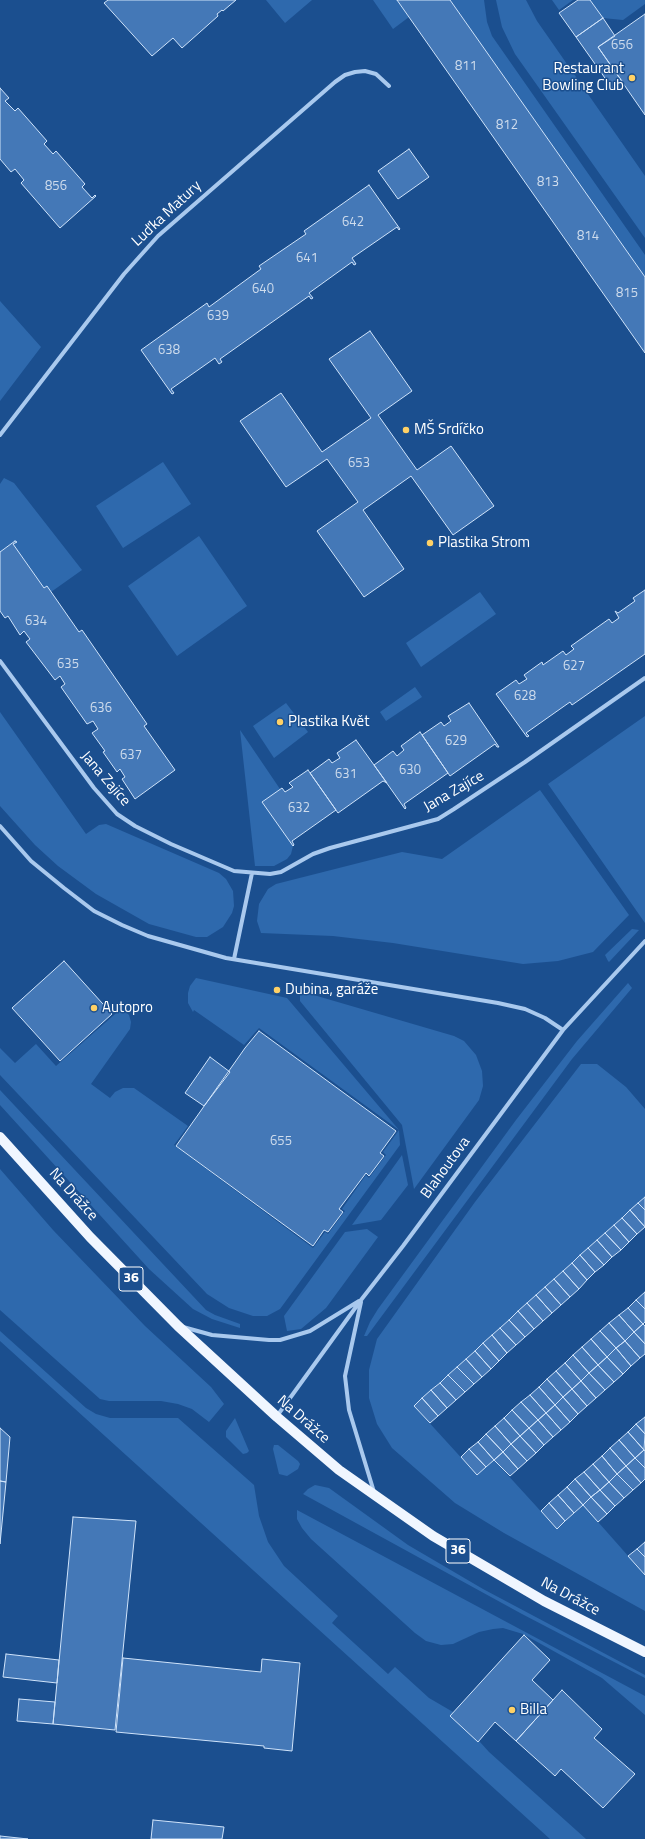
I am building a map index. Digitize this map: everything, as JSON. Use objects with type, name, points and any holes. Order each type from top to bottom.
[{"type":"main road","name":"Na Drážce","points":[[0,1137],[90,1237],[178,1326],[276,1417],[338,1470],[433,1536],[544,1601],[645,1652]]},
{"type":"street","name":"Luďka Matury","points":[[0,435],[124,274],[158,236],[335,82],[355,72],[366,71],[376,74],[389,86]]},
{"type":"street","name":"Jana Zajíce","points":[[0,661],[94,788],[117,814],[135,826],[171,844],[234,871],[252,874],[270,874],[281,872],[313,854],[324,850],[438,819],[486,788],[645,678]]},
{"type":"street","points":[[0,826],[31,861],[94,911],[148,936],[194,950],[234,959],[498,1003],[525,1009],[545,1018],[563,1030]]},
{"type":"street","points":[[234,959],[252,874]]},
{"type":"street","name":"Blahoutova","points":[[276,1417],[361,1300],[403,1246],[563,1030],[645,941]]},
{"type":"street","points":[[178,1326],[212,1335],[280,1340],[310,1331],[361,1300]]},
{"type":"street","points":[[361,1300],[346,1380],[349,1410],[376,1496]]},
{"type":"shaded area","points":[[266,0],[312,0],[285,23]]},
{"type":"shaded area","points":[[373,0],[397,0],[409,17],[393,29]]},
{"type":"shaded area","points":[[450,0],[484,0],[487,22],[492,36],[645,255],[645,277]]},
{"type":"shaded area","points":[[496,0],[526,0],[537,21],[645,176],[645,238],[515,54],[502,27]]},
{"type":"shaded area","points":[[552,0],[573,0],[559,10]]},
{"type":"shaded area","points":[[590,0],[645,0],[645,4],[623,20],[603,18]]},
{"type":"shaded area","points":[[0,301],[41,347],[0,401]]},
{"type":"shaded area","points":[[163,462],[191,504],[123,548],[96,506]]},
{"type":"shaded area","points":[[4,478],[14,483],[82,570],[51,592],[44,588],[13,544],[16,542],[15,541],[0,552],[0,484]]},
{"type":"shaded area","points":[[199,536],[247,606],[177,656],[128,586]]},
{"type":"shaded area","points":[[480,592],[496,614],[421,667],[406,643]]},
{"type":"shaded area","points":[[415,687],[422,697],[386,721],[380,712]]},
{"type":"shaded area","points":[[286,703],[308,732],[274,758],[253,726]]},
{"type":"shaded area","points":[[0,712],[86,834],[99,825],[106,824],[219,873],[226,879],[233,891],[234,906],[232,913],[223,927],[207,937],[196,937],[149,924],[96,894],[58,866],[35,845],[0,806]]},
{"type":"shaded area","points":[[645,716],[645,923],[548,784]]},
{"type":"shaded area","points":[[240,730],[280,789],[293,846],[291,854],[287,859],[274,866],[255,866]]},
{"type":"shaded area","points":[[540,790],[629,915],[593,952],[558,961],[523,964],[393,943],[333,936],[261,933],[257,921],[259,904],[268,889],[276,884],[402,852],[442,859]]},
{"type":"shaded area","points":[[632,929],[639,930],[609,962],[605,955]]},
{"type":"shaded area","points":[[196,978],[287,998],[399,1130],[259,1028],[244,1045],[194,1010],[193,1012],[188,1003],[188,993],[190,986]]},
{"type":"shaded area","points":[[628,983],[632,988],[572,1059],[367,1336],[364,1336],[378,1309],[516,1120],[577,1041]]},
{"type":"shaded area","points":[[300,991],[454,1036],[464,1041],[476,1055],[482,1071],[483,1086],[479,1100],[414,1189],[402,1125],[300,1001]]},
{"type":"shaded area","points":[[122,1008],[129,1015],[131,1022],[130,1029],[91,1084],[110,1098],[115,1092],[123,1088],[134,1088],[188,1126],[174,1145],[313,1248],[325,1232],[328,1234],[345,1211],[342,1209],[366,1175],[369,1178],[386,1155],[383,1152],[399,1130],[400,1145],[280,1309],[267,1316],[253,1316],[229,1308],[207,1294],[0,1075],[0,1048],[15,1063],[36,1044],[56,1066]]},
{"type":"shaded area","points":[[581,1064],[597,1064],[626,1087],[645,1109],[645,1197],[414,1406],[477,1475],[494,1460],[557,1529],[583,1505],[645,1575],[645,1611],[504,1533],[455,1503],[392,1448],[377,1424],[369,1398],[369,1370],[377,1339],[475,1202]]},
{"type":"shaded area","points":[[0,1090],[206,1310],[240,1324],[240,1328],[212,1319],[193,1309],[149,1269],[0,1105]]},
{"type":"shaded area","points":[[402,1155],[408,1185],[381,1220],[352,1225]]},
{"type":"shaded area","points":[[0,1169],[53,1230],[145,1326],[211,1387],[224,1404],[209,1422],[192,1409],[178,1404],[161,1401],[109,1401],[100,1399],[0,1310]]},
{"type":"shaded area","points":[[367,1229],[378,1237],[326,1308],[301,1329],[287,1331],[284,1316],[345,1232]]},
{"type":"shaded area","points":[[0,1331],[86,1408],[96,1414],[110,1418],[178,1418],[254,1485],[259,1516],[268,1542],[284,1566],[338,1616],[332,1623],[388,1674],[395,1667],[429,1698],[453,1712],[489,1752],[586,1839],[550,1839],[0,1341]]},
{"type":"shaded area","points":[[235,1418],[249,1451],[247,1453],[243,1454],[226,1437],[226,1431]]},
{"type":"shaded area","points":[[274,1445],[278,1445],[298,1461],[300,1464],[298,1469],[287,1476],[279,1474],[273,1449]]},
{"type":"shaded area","points":[[315,1485],[329,1488],[408,1545],[483,1589],[645,1675],[645,1678],[522,1614],[303,1494]]},
{"type":"shaded area","points":[[297,1510],[645,1696],[645,1715],[602,1678],[523,1634],[503,1628],[479,1632],[453,1644],[441,1645],[426,1641],[415,1633],[311,1539],[297,1519]]},
{"type":"building","points":[[108,0],[236,0],[217,14],[218,16],[182,48],[173,38],[152,56],[104,3]]},
{"type":"building","points":[[397,0],[450,0],[645,277],[645,353]]},
{"type":"building","points":[[578,0],[590,0],[603,18],[576,37],[559,13]]},
{"type":"building","points":[[645,14],[645,115],[598,47]]},
{"type":"building","points":[[603,18],[615,36],[598,47],[622,81],[612,88],[576,37]]},
{"type":"building","points":[[0,88],[9,98],[5,101],[15,111],[18,108],[47,141],[44,144],[53,154],[56,151],[85,184],[82,187],[92,198],[95,195],[96,196],[60,228],[21,183],[24,180],[15,169],[11,172],[0,159]]},
{"type":"building","points":[[409,149],[429,177],[398,199],[378,171]]},
{"type":"building","points":[[369,185],[400,229],[399,230],[397,227],[352,258],[356,264],[354,265],[352,262],[309,293],[313,298],[311,299],[309,296],[220,359],[222,362],[219,364],[215,358],[171,389],[174,393],[172,394],[141,350],[207,303],[209,307],[261,269],[259,266],[306,234],[304,231]]},
{"type":"building","points":[[370,331],[412,391],[378,415],[417,470],[451,446],[494,506],[453,535],[411,476],[363,510],[404,569],[364,597],[317,531],[358,502],[327,459],[286,487],[240,421],[281,393],[322,452],[371,418],[329,359]]},
{"type":"building","points":[[15,541],[17,542],[13,544],[44,588],[47,586],[79,632],[82,630],[147,724],[144,726],[175,770],[135,799],[122,779],[125,777],[120,769],[117,772],[103,752],[105,751],[92,733],[98,729],[93,721],[87,724],[61,687],[65,684],[60,676],[55,680],[26,642],[30,639],[24,631],[20,635],[8,616],[5,618],[0,611],[0,552]]},
{"type":"building","points":[[645,590],[645,654],[572,705],[570,702],[526,733],[529,736],[527,737],[496,694],[516,680],[519,684],[527,679],[524,675],[542,662],[543,665],[563,651],[566,655],[574,649],[571,646],[609,619],[612,623],[619,618],[615,611],[618,613],[635,601],[633,598]]},
{"type":"building","points":[[469,703],[499,747],[495,744],[450,776],[422,735],[441,722],[444,726],[451,721],[448,716]]},
{"type":"building","points":[[420,732],[448,773],[404,804],[405,809],[374,765],[393,751],[397,756],[404,750],[401,746]]},
{"type":"building","points":[[356,740],[387,783],[383,781],[338,813],[310,773],[329,759],[332,763],[340,758],[337,753]]},
{"type":"building","points":[[308,770],[336,810],[292,841],[293,846],[262,802],[282,788],[285,792],[293,787],[289,783]]},
{"type":"building","points":[[64,961],[112,1014],[60,1061],[12,1008]]},
{"type":"building","points":[[259,1031],[396,1131],[380,1153],[384,1156],[369,1176],[366,1173],[339,1209],[343,1212],[328,1232],[324,1230],[313,1246],[176,1146],[245,1048]]},
{"type":"building","points":[[210,1057],[230,1072],[204,1106],[185,1093]]},
{"type":"building","points":[[645,1197],[645,1210],[638,1203]]},
{"type":"building","points":[[638,1203],[645,1210],[645,1227],[630,1210]]},
{"type":"building","points":[[630,1210],[645,1227],[637,1234],[622,1218]]},
{"type":"building","points":[[622,1218],[637,1234],[629,1242],[614,1225]]},
{"type":"building","points":[[614,1225],[629,1242],[621,1250],[605,1233]]},
{"type":"building","points":[[605,1233],[621,1250],[612,1257],[597,1240]]},
{"type":"building","points":[[597,1240],[612,1257],[604,1265],[588,1248]]},
{"type":"building","points":[[588,1248],[604,1265],[595,1272],[580,1255]]},
{"type":"building","points":[[580,1255],[595,1272],[587,1280],[572,1263]]},
{"type":"building","points":[[572,1263],[587,1280],[579,1289],[563,1271]]},
{"type":"building","points":[[563,1271],[579,1289],[570,1297],[554,1279]]},
{"type":"building","points":[[554,1279],[570,1297],[561,1305],[545,1287]]},
{"type":"building","points":[[545,1287],[561,1305],[552,1313],[536,1295]]},
{"type":"building","points":[[645,1292],[645,1309],[636,1300]]},
{"type":"building","points":[[536,1295],[552,1313],[543,1321],[527,1303]]},
{"type":"building","points":[[636,1300],[645,1309],[645,1322],[643,1324],[628,1308]]},
{"type":"building","points":[[527,1303],[543,1321],[534,1329],[518,1311]]},
{"type":"building","points":[[628,1308],[643,1324],[634,1332],[619,1315]]},
{"type":"building","points":[[518,1311],[534,1329],[525,1337],[509,1320]]},
{"type":"building","points":[[619,1315],[634,1332],[625,1341],[609,1323]]},
{"type":"building","points":[[509,1320],[525,1337],[516,1345],[500,1328]]},
{"type":"building","points":[[609,1323],[625,1341],[616,1348],[600,1331]]},
{"type":"building","points":[[643,1324],[645,1326],[645,1344],[634,1332]]},
{"type":"building","points":[[500,1328],[516,1345],[507,1353],[492,1335]]},
{"type":"building","points":[[600,1331],[616,1348],[607,1357],[591,1339]]},
{"type":"building","points":[[634,1332],[645,1344],[645,1354],[640,1358],[625,1341]]},
{"type":"building","points":[[492,1335],[507,1353],[499,1361],[483,1343]]},
{"type":"building","points":[[591,1339],[607,1357],[598,1365],[582,1347]]},
{"type":"building","points":[[625,1341],[640,1358],[631,1366],[616,1348]]},
{"type":"building","points":[[483,1343],[499,1361],[491,1369],[475,1351]]},
{"type":"building","points":[[582,1347],[598,1365],[589,1373],[573,1355]]},
{"type":"building","points":[[616,1348],[631,1366],[623,1374],[607,1357]]},
{"type":"building","points":[[475,1351],[491,1369],[482,1377],[466,1359]]},
{"type":"building","points":[[573,1355],[589,1373],[581,1381],[565,1363]]},
{"type":"building","points":[[607,1357],[623,1374],[614,1382],[598,1365]]},
{"type":"building","points":[[466,1359],[482,1377],[474,1384],[457,1367]]},
{"type":"building","points":[[565,1363],[581,1381],[572,1389],[556,1371]]},
{"type":"building","points":[[598,1365],[614,1382],[605,1390],[589,1373]]},
{"type":"building","points":[[457,1367],[474,1384],[465,1392],[448,1375]]},
{"type":"building","points":[[556,1371],[572,1389],[563,1397],[547,1379]]},
{"type":"building","points":[[589,1373],[605,1390],[596,1398],[581,1381]]},
{"type":"building","points":[[448,1375],[465,1392],[456,1400],[440,1383]]},
{"type":"building","points":[[547,1379],[563,1397],[555,1405],[539,1387]]},
{"type":"building","points":[[581,1381],[596,1398],[587,1406],[572,1389]]},
{"type":"building","points":[[440,1383],[456,1400],[447,1408],[431,1390]]},
{"type":"building","points":[[539,1387],[555,1405],[546,1413],[530,1395]]},
{"type":"building","points":[[572,1389],[587,1406],[578,1414],[563,1397]]},
{"type":"building","points":[[431,1390],[447,1408],[438,1416],[422,1398]]},
{"type":"building","points":[[530,1395],[546,1413],[538,1420],[521,1402]]},
{"type":"building","points":[[563,1397],[578,1414],[570,1422],[555,1405]]},
{"type":"building","points":[[422,1398],[438,1416],[430,1423],[414,1406]]},
{"type":"building","points":[[521,1402],[538,1420],[529,1428],[512,1410]]},
{"type":"building","points":[[555,1405],[570,1422],[561,1430],[546,1413]]},
{"type":"building","points":[[512,1410],[529,1428],[520,1436],[504,1418]]},
{"type":"building","points":[[546,1413],[561,1430],[553,1437],[538,1420]]},
{"type":"building","points":[[645,1417],[645,1434],[636,1424]]},
{"type":"building","points":[[504,1418],[520,1436],[511,1444],[495,1426]]},
{"type":"building","points":[[538,1420],[553,1437],[544,1445],[529,1428]]},
{"type":"building","points":[[636,1424],[645,1434],[644,1450],[628,1432]]},
{"type":"building","points":[[495,1426],[511,1444],[503,1452],[486,1434]]},
{"type":"building","points":[[0,1428],[10,1437],[6,1482],[0,1481]]},
{"type":"building","points":[[529,1428],[544,1445],[536,1453],[520,1436]]},
{"type":"building","points":[[628,1432],[644,1450],[635,1458],[619,1440]]},
{"type":"building","points":[[486,1434],[503,1452],[494,1460],[478,1442]]},
{"type":"building","points":[[520,1436],[536,1453],[527,1461],[511,1444]]},
{"type":"building","points":[[619,1440],[635,1458],[626,1466],[610,1448]]},
{"type":"building","points":[[478,1442],[494,1460],[486,1467],[469,1449]]},
{"type":"building","points":[[511,1444],[527,1461],[518,1469],[503,1452]]},
{"type":"building","points":[[610,1448],[626,1466],[617,1474],[602,1456]]},
{"type":"building","points":[[469,1449],[486,1467],[477,1475],[461,1457]]},
{"type":"building","points":[[644,1450],[645,1451],[645,1468],[635,1458]]},
{"type":"building","points":[[503,1452],[518,1469],[510,1476],[494,1460]]},
{"type":"building","points":[[602,1456],[617,1474],[609,1482],[593,1464]]},
{"type":"building","points":[[635,1458],[645,1468],[645,1479],[641,1483],[626,1466]]},
{"type":"building","points":[[593,1464],[609,1482],[600,1490],[584,1472]]},
{"type":"building","points":[[626,1466],[641,1483],[633,1490],[617,1474]]},
{"type":"building","points":[[584,1472],[600,1490],[591,1497],[575,1479]]},
{"type":"building","points":[[617,1474],[633,1490],[624,1498],[609,1482]]},
{"type":"building","points":[[575,1479],[591,1497],[583,1505],[567,1487]]},
{"type":"building","points":[[0,1481],[6,1482],[0,1544]]},
{"type":"building","points":[[609,1482],[624,1498],[615,1506],[600,1490]]},
{"type":"building","points":[[567,1487],[583,1505],[574,1513],[558,1495]]},
{"type":"building","points":[[600,1490],[615,1506],[607,1514],[591,1497]]},
{"type":"building","points":[[558,1495],[574,1513],[565,1521],[549,1503]]},
{"type":"building","points":[[591,1497],[607,1514],[598,1522],[583,1505]]},
{"type":"building","points":[[549,1503],[565,1521],[557,1529],[541,1511]]},
{"type":"building","points":[[73,1517],[136,1521],[115,1730],[53,1724]]},
{"type":"building","points":[[645,1542],[645,1557],[637,1549]]},
{"type":"building","points":[[637,1549],[645,1557],[645,1575],[628,1556]]},
{"type":"building","points":[[524,1635],[550,1660],[532,1680],[553,1700],[516,1741],[495,1722],[478,1742],[450,1716]]},
{"type":"building","points":[[6,1654],[59,1660],[57,1683],[3,1677]]},
{"type":"building","points":[[123,1658],[261,1672],[262,1659],[300,1663],[292,1751],[264,1748],[264,1746],[116,1732]]},
{"type":"building","points":[[562,1690],[602,1729],[594,1738],[635,1774],[603,1808],[561,1769],[555,1776],[516,1741]]},
{"type":"building","points":[[19,1699],[55,1702],[53,1724],[17,1721]]},
{"type":"building","points":[[153,1820],[224,1827],[222,1839],[151,1839]]},
{"type":"building","points":[[0,1836],[28,1839],[0,1839]]},
{"type":"place","name":"Restaurant Bowling Club","points":[[632,78]]},
{"type":"place","name":"MŠ Srdíčko","points":[[406,430]]},
{"type":"place","name":"Plastika Strom","points":[[430,543]]},
{"type":"place","name":"Plastika Květ","points":[[280,722]]},
{"type":"place","name":"Dubina, garáže","points":[[277,990]]},
{"type":"place","name":"Autopro","points":[[94,1008]]},
{"type":"place","name":"Billa","points":[[512,1710]]}]
